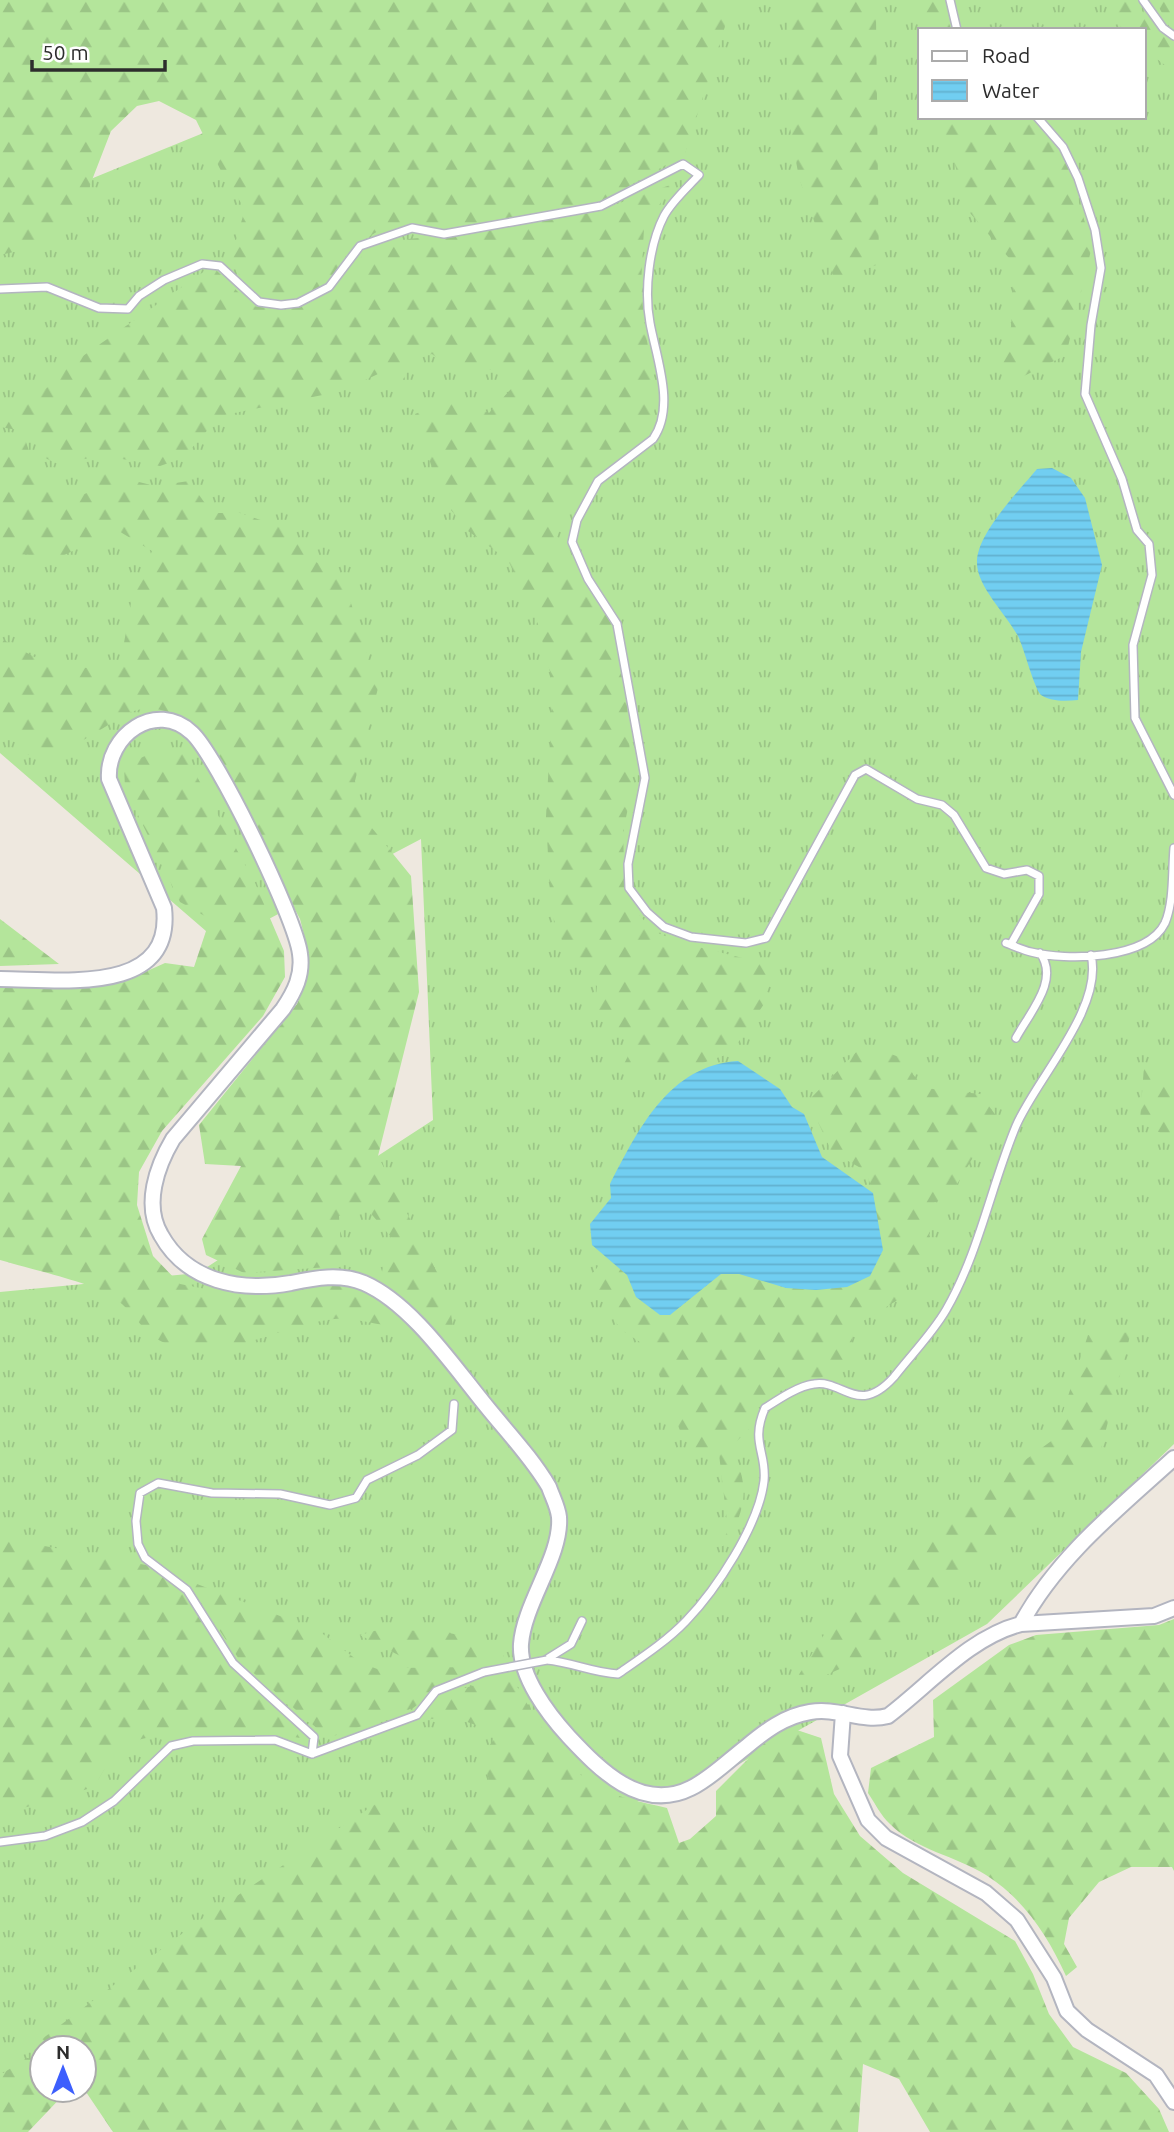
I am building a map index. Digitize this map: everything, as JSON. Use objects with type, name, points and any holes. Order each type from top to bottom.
[{"type":"street","points":[[0,979],[105,977],[130,971],[149,961],[162,941],[166,928],[164,908],[109,779],[108,766],[119,740],[144,721],[177,723],[191,731],[220,774],[283,903],[300,951],[301,973],[284,1009],[173,1139],[161,1159],[153,1198],[154,1218],[169,1248],[192,1269],[216,1281],[236,1286],[333,1277],[363,1283],[395,1303],[427,1335],[540,1472],[549,1487],[559,1516],[552,1551],[521,1642],[521,1655],[529,1678],[554,1719],[604,1774],[624,1786],[669,1795],[691,1788],[774,1724],[810,1712],[843,1713],[872,1721],[888,1716],[992,1634],[1021,1623],[1154,1616],[1174,1608]]},
{"type":"street","points":[[1021,1623],[1037,1595],[1076,1551],[1174,1458]]},
{"type":"street","points":[[843,1713],[841,1756],[868,1820],[886,1838],[986,1893],[1017,1920],[1054,1978],[1067,2011],[1087,2030],[1156,2075],[1174,2102]]},
{"type":"lane","points":[[950,0],[957,28]]},
{"type":"lane","points":[[1143,0],[1163,28],[1174,36]]},
{"type":"lane","points":[[1039,119],[1063,147],[1078,178],[1095,230],[1101,268],[1091,325],[1086,394],[1122,479],[1137,530],[1149,544],[1152,575],[1133,645],[1135,718],[1174,795]]},
{"type":"lane","points":[[0,289],[47,286],[99,308],[128,309],[139,296],[164,280],[202,264],[220,266],[258,302],[298,303],[329,287],[360,246],[412,228],[444,234],[601,206],[683,164],[699,175],[664,215],[653,248],[649,321],[658,349],[663,413],[659,430],[653,439],[598,481],[577,520],[572,542],[588,579],[617,624],[645,778],[628,864],[629,888],[647,912],[664,927],[691,937],[746,943],[766,938],[855,775],[866,769],[917,799],[942,805],[954,816],[986,868],[1004,874],[1027,870],[1039,876],[1039,894],[1009,943],[1040,953],[1091,956],[1140,947],[1157,934],[1166,921],[1174,848]]},
{"type":"lane","points":[[1016,1038],[1048,979],[1048,965],[1040,953]]},
{"type":"lane","points":[[0,1842],[45,1836],[82,1822],[114,1801],[171,1746],[193,1741],[275,1740],[313,1754],[417,1715],[436,1691],[484,1672],[547,1660],[571,1662],[604,1673],[618,1674],[686,1621],[735,1554],[756,1509],[764,1480],[757,1427],[765,1408],[812,1384],[826,1383],[853,1396],[885,1387],[946,1310],[975,1244],[1017,1124],[1065,1045],[1096,974],[1091,956]]},
{"type":"lane","points":[[313,1754],[314,1737],[233,1663],[187,1590],[145,1558],[138,1544],[136,1521],[140,1493],[158,1483],[212,1493],[280,1493],[330,1505],[356,1498],[367,1480],[418,1455],[452,1430],[454,1405]]},
{"type":"lane","points":[[547,1660],[571,1644],[582,1621]]},
{"type":"green space","points":[[0,0],[738,0],[727,20],[685,154],[601,202],[449,228],[416,223],[378,231],[350,249],[329,284],[302,300],[277,302],[251,292],[230,261],[245,209],[223,175],[196,120],[159,101],[137,106],[111,131],[87,193],[56,233],[36,247],[0,255]]},
{"type":"green space","points":[[619,0],[1174,0],[1174,1444],[987,1624],[716,1777],[257,1918],[98,2037],[98,2034],[28,2034],[28,2104],[32,2104],[13,2132],[0,2132],[0,1292],[198,1273],[433,1120],[421,839],[221,944],[0,753],[0,216],[257,111]]},
{"type":"green space","points":[[787,0],[882,0],[876,17],[879,264],[835,281],[799,178],[789,122]]},
{"type":"green space","points":[[921,0],[945,0],[950,28],[918,28]]},
{"type":"green space","points":[[1105,0],[1137,0],[1149,25],[1174,44],[1174,72],[1146,51],[1146,28],[1122,28]]},
{"type":"green space","points":[[1155,0],[1174,0],[1174,29],[1169,26]]},
{"type":"green space","points":[[941,119],[1037,119],[1063,150],[1092,246],[1066,355],[1018,379],[1004,378],[998,353],[1011,327],[1015,265],[970,213]]},
{"type":"green space","points":[[673,184],[644,228],[641,285],[645,331],[657,392],[652,426],[569,496],[557,527],[556,555],[570,560],[614,623],[625,669],[632,790],[623,831],[625,898],[653,931],[682,943],[767,964],[766,1001],[731,1053],[697,1065],[624,1064],[634,1044],[595,1006],[597,986],[569,959],[551,912],[546,817],[553,684],[538,624],[508,560],[468,531],[434,489],[432,468],[415,414],[453,399],[489,413],[522,377],[479,367],[449,367],[432,354],[414,359],[400,385],[378,374],[342,391],[220,416],[183,458],[160,466],[101,455],[60,465],[43,457],[35,433],[0,427],[0,402],[36,398],[70,365],[212,266],[252,306],[284,310],[334,289],[363,255],[408,239],[462,234],[597,211]]},
{"type":"green space","points":[[0,432],[25,439],[36,472],[73,498],[87,493],[95,471],[155,486],[189,481],[212,513],[240,513],[281,527],[315,561],[344,581],[378,688],[355,781],[363,817],[411,876],[419,992],[378,1156],[448,1294],[456,1347],[451,1353],[381,1277],[385,1257],[397,1244],[367,1209],[339,1216],[342,1266],[244,1273],[206,1255],[202,1239],[241,1166],[205,1164],[199,1125],[297,1004],[308,962],[300,919],[198,728],[177,716],[145,709],[119,718],[71,746],[28,755],[0,723],[0,638],[49,665],[103,669],[121,660],[131,603],[152,551],[117,530],[60,557],[0,553]]},
{"type":"green space","points":[[183,751],[255,883],[284,951],[285,977],[263,1016],[162,1131],[139,1172],[137,1205],[153,1256],[180,1284],[221,1292],[284,1291],[331,1283],[362,1290],[383,1300],[413,1328],[334,1319],[224,1348],[188,1349],[173,1346],[152,1335],[122,1304],[104,1291],[0,1260],[0,984],[136,976],[165,963],[194,967],[210,919],[180,902],[125,788],[124,765],[145,756]]},
{"type":"green space","points":[[0,919],[59,964],[0,966]]},
{"type":"green space","points":[[864,1044],[899,1057],[924,1088],[980,1094],[997,1117],[950,1196],[929,1205],[930,1233],[901,1298],[855,1326],[846,1369],[759,1398],[751,1427],[732,1446],[744,1495],[728,1544],[720,1547],[728,1530],[719,1454],[695,1453],[682,1436],[649,1348],[620,1329],[590,1277],[606,1256],[627,1275],[636,1298],[670,1315],[721,1274],[738,1274],[786,1288],[847,1287],[873,1193],[866,1171],[832,1152],[808,1101]]},
{"type":"green space","points":[[1144,1066],[1174,1067],[1174,1141],[1140,1121]]},
{"type":"green space","points":[[1131,1332],[1100,1453],[889,1647],[788,1692],[844,1603],[961,1507],[1054,1439],[1088,1335]]},
{"type":"green space","points":[[0,1522],[39,1545],[151,1566],[181,1588],[233,1668],[306,1739],[258,1732],[211,1730],[141,1739],[118,1746],[94,1787],[0,1815]]},
{"type":"green space","points":[[197,1584],[319,1631],[361,1663],[399,1677],[398,1668],[473,1667],[413,1708],[328,1738],[241,1662],[193,1591]]},
{"type":"green space","points":[[1174,1619],[1174,1871],[1172,1867],[1131,1867],[1099,1882],[1069,1918],[1064,1944],[1077,1967],[1066,1976],[1043,1933],[1012,1895],[986,1875],[924,1847],[900,1833],[887,1821],[868,1793],[871,1768],[934,1737],[933,1700],[1009,1645],[1036,1635],[1159,1625]]},
{"type":"green space","points":[[381,1629],[444,1632],[499,1643],[504,1656],[488,1663],[404,1658],[360,1635]]},
{"type":"green space","points":[[510,1675],[547,1735],[582,1776],[612,1793],[667,1808],[679,1843],[690,1839],[716,1816],[716,1791],[782,1725],[821,1738],[834,1794],[860,1836],[903,1873],[1015,1941],[1033,1974],[1049,2014],[1073,2047],[1126,2073],[1159,2109],[1169,2132],[930,2132],[899,2079],[863,2064],[858,2132],[113,2132],[94,2104],[98,2104],[98,2034],[49,2034],[199,1921],[380,1801],[437,1839],[491,1786],[481,1755],[499,1734],[449,1715],[423,1721],[437,1696]]},
{"type":"green space","points":[[28,2058],[28,2104],[55,2104],[28,2132],[0,2132],[0,2075]]},
{"type":"water","points":[[1052,468],[1071,478],[1085,498],[1102,565],[1081,652],[1078,700],[1054,700],[1041,695],[1018,636],[986,590],[978,571],[979,551],[1000,513],[1037,469]]},
{"type":"water","points":[[738,1061],[780,1089],[792,1107],[804,1114],[822,1157],[873,1193],[883,1250],[870,1276],[847,1287],[816,1290],[786,1288],[739,1274],[721,1274],[670,1315],[660,1315],[636,1297],[627,1275],[592,1245],[590,1224],[611,1198],[610,1184],[632,1143],[659,1104],[675,1087],[693,1074],[714,1065]]}]
